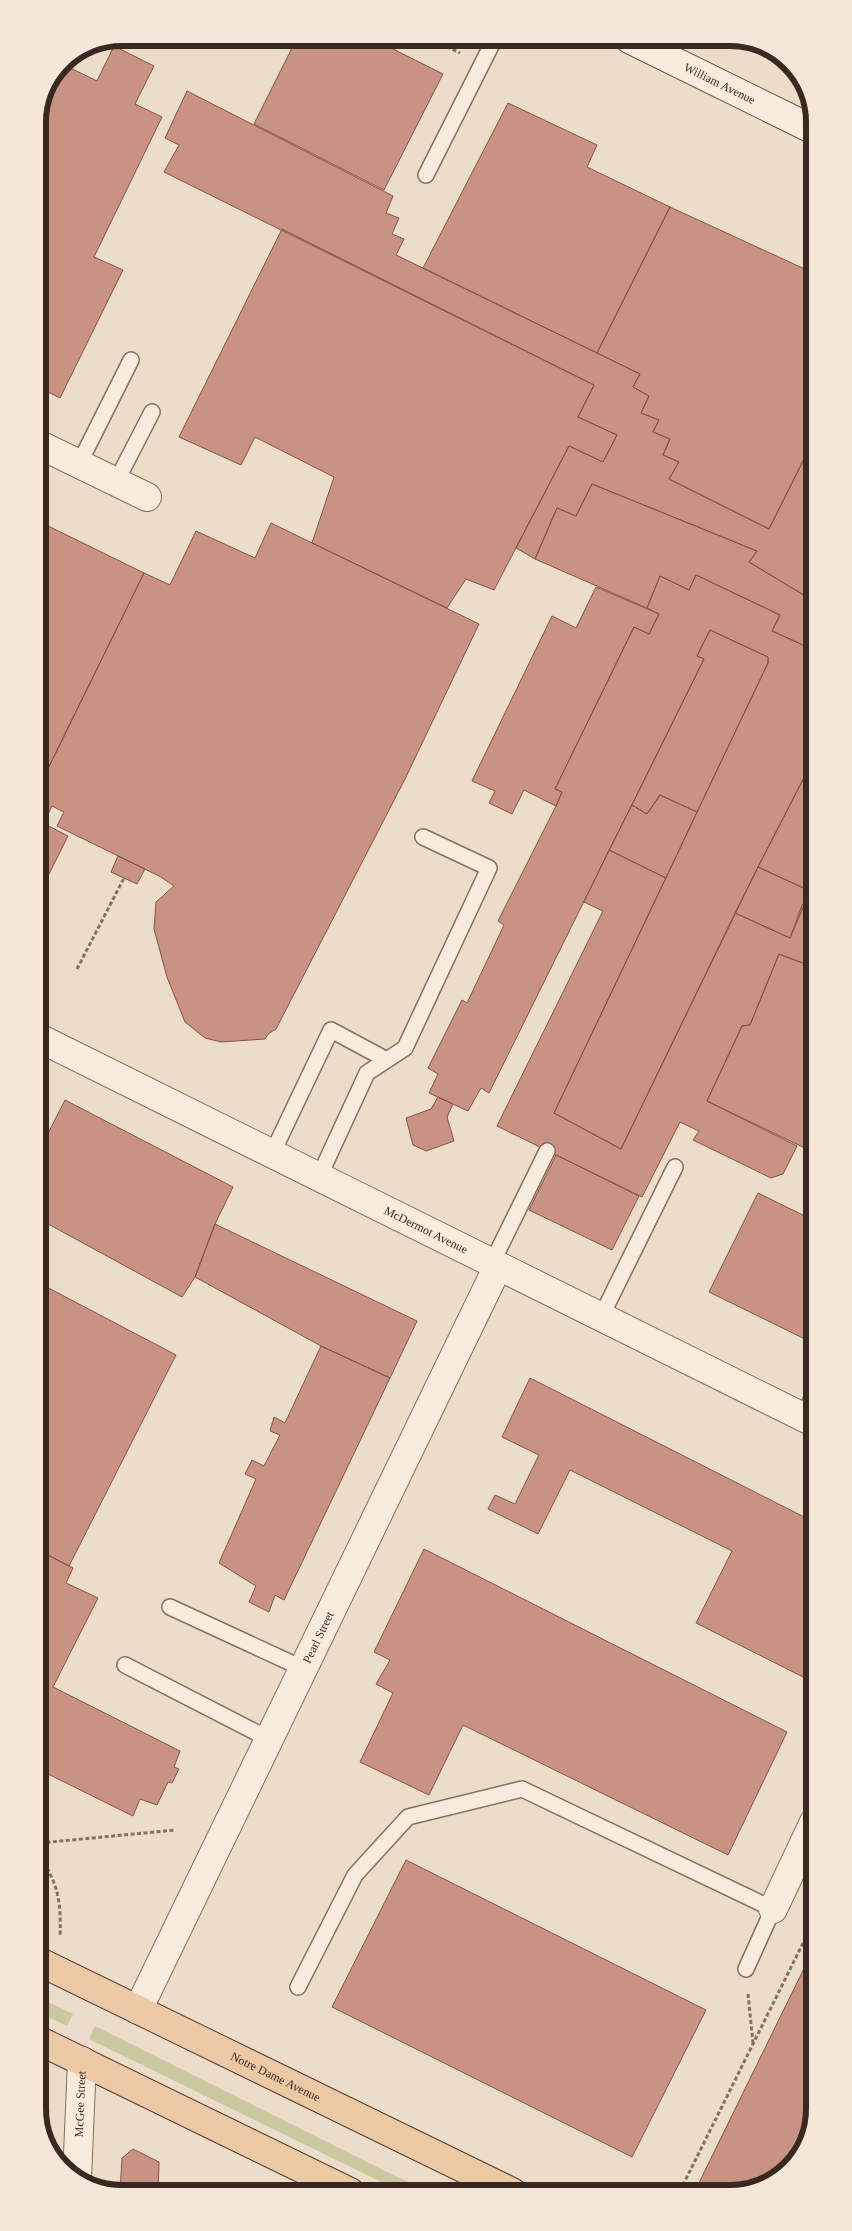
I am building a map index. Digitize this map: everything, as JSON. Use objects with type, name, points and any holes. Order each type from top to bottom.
[{"type":"main road","name":"Notre Dame Avenue","points":[[46,1965],[498,2185]]},
{"type":"main road","points":[[46,2044],[336,2185]]},
{"type":"street","name":"William Avenue","points":[[643,46],[806,126]]},
{"type":"street","points":[[46,448],[147,497]]},
{"type":"street","name":"McDermot Avenue","points":[[46,1045],[319,1177],[601,1317],[806,1410]]},
{"type":"street","name":"Pearl Street","points":[[138,2010],[304,1669],[495,1265]]},
{"type":"street","points":[[773,1909],[806,1839]]},
{"type":"street","name":"McGee Street","points":[[77,2170],[82,2061]]},
{"type":"lane","points":[[426,175],[491,46]]},
{"type":"lane","points":[[79,464],[131,360]]},
{"type":"lane","points":[[116,482],[152,412]]},
{"type":"lane","points":[[319,1177],[367,1073],[405,1048],[490,868],[423,837]]},
{"type":"lane","points":[[272,1154],[331,1030],[387,1060]]},
{"type":"lane","points":[[495,1265],[547,1151]]},
{"type":"lane","points":[[601,1317],[675,1167]]},
{"type":"lane","points":[[170,1607],[304,1669]]},
{"type":"lane","points":[[125,1665],[270,1739]]},
{"type":"lane","points":[[298,1987],[355,1875],[408,1817],[522,1789],[773,1909],[746,1969]]},
{"type":"path","points":[[446,46],[467,56]]},
{"type":"path","points":[[76,969],[124,878]]},
{"type":"path","points":[[46,1842],[175,1830]]},
{"type":"path","points":[[46,1866],[52,1874],[58,1891],[60,1940]]},
{"type":"path","points":[[683,2185],[806,1937]]},
{"type":"path","points":[[746,1969],[753,2044]]},
{"type":"shaded area","points":[[46,2001],[73,2014],[67,2026],[46,2016]]},
{"type":"shaded area","points":[[95,2026],[414,2185],[388,2185],[89,2039]]},
{"type":"building","points":[[293,46],[387,46],[443,74],[384,190],[254,124]]},
{"type":"building","points":[[113,47],[154,66],[135,104],[162,117],[94,257],[123,270],[60,398],[46,391],[46,117],[54,89],[70,68],[97,81]]},
{"type":"building","points":[[187,91],[393,196],[386,213],[399,218],[392,234],[404,239],[396,255],[640,374],[633,387],[649,396],[641,413],[659,420],[653,432],[670,439],[663,455],[679,462],[669,479],[769,529],[804,459],[806,459],[806,596],[749,562],[757,551],[592,484],[576,516],[557,508],[535,559],[516,548],[569,446],[603,462],[617,435],[578,417],[594,385],[164,172],[179,145],[165,138]]},
{"type":"building","points":[[508,103],[597,145],[587,167],[670,207],[597,353],[423,268]]},
{"type":"building","points":[[670,207],[806,270],[806,459],[804,459],[769,529],[669,479],[679,462],[663,455],[670,439],[653,432],[659,420],[641,413],[649,396],[633,387],[640,374],[597,353]]},
{"type":"building","points":[[282,229],[594,385],[578,417],[617,435],[603,462],[569,446],[494,590],[466,579],[447,608],[312,543],[334,477],[255,437],[241,465],[179,437]]},
{"type":"building","points":[[592,484],[757,551],[749,562],[806,596],[806,646],[772,631],[780,615],[696,575],[689,590],[660,576],[647,608],[535,559],[557,508],[576,516]]},
{"type":"building","points":[[271,523],[479,624],[405,779],[276,1029],[268,1034],[265,1039],[221,1042],[205,1038],[185,1022],[167,977],[154,929],[156,902],[174,886],[161,877],[57,826],[64,812],[52,806],[46,819],[46,773],[144,573],[170,585],[196,531],[255,558]]},
{"type":"building","points":[[46,525],[144,573],[46,773]]},
{"type":"building","points":[[696,575],[780,615],[772,631],[806,646],[806,774],[758,867],[621,1149],[554,1113],[768,663],[768,657],[710,630],[697,656],[704,659],[489,1093],[481,1088],[468,1111],[429,1093],[438,1074],[428,1068],[462,1000],[467,1003],[504,925],[498,921],[562,792],[555,789],[634,627],[649,634],[659,614],[647,608],[660,576],[689,590]]},
{"type":"building","points":[[596,587],[659,614],[649,634],[634,627],[555,789],[562,792],[556,806],[524,790],[512,814],[489,803],[495,791],[472,781],[552,616],[576,628]]},
{"type":"building","points":[[710,630],[768,657],[768,663],[697,812],[660,795],[647,814],[632,805],[704,659],[697,656]]},
{"type":"building","points":[[806,774],[806,889],[758,867]]},
{"type":"building","points":[[660,795],[697,812],[666,878],[609,850],[632,805],[647,814]]},
{"type":"building","points":[[46,825],[68,836],[46,880]]},
{"type":"building","points":[[609,850],[666,878],[554,1113],[621,1149],[735,913],[790,938],[801,908],[806,910],[806,964],[779,954],[750,1025],[742,1026],[707,1101],[797,1146],[783,1174],[771,1178],[693,1140],[699,1131],[680,1122],[642,1197],[497,1126],[603,911],[584,902]]},
{"type":"building","points":[[118,856],[145,869],[137,884],[111,872]]},
{"type":"building","points":[[758,867],[806,889],[806,900],[790,938],[735,913]]},
{"type":"building","points":[[806,898],[806,910],[801,908]]},
{"type":"building","points":[[779,954],[806,964],[806,1149],[707,1101],[742,1026],[750,1025]]},
{"type":"building","points":[[438,1097],[453,1104],[447,1117],[454,1141],[426,1151],[413,1145],[406,1118],[431,1109]]},
{"type":"building","points":[[65,1100],[233,1187],[215,1224],[195,1277],[182,1297],[46,1223],[46,1137]]},
{"type":"building","points":[[556,1155],[639,1196],[612,1250],[529,1210]]},
{"type":"building","points":[[758,1193],[806,1217],[806,1340],[709,1292]]},
{"type":"building","points":[[215,1224],[417,1321],[390,1378],[321,1346],[195,1277]]},
{"type":"building","points":[[46,1287],[176,1355],[69,1566],[46,1554]]},
{"type":"building","points":[[321,1346],[390,1378],[284,1600],[275,1595],[269,1612],[249,1602],[256,1586],[219,1563],[256,1479],[245,1474],[252,1460],[264,1466],[280,1435],[270,1431],[274,1417],[285,1423]]},
{"type":"building","points":[[530,1378],[806,1518],[806,1678],[696,1623],[732,1551],[570,1470],[538,1534],[488,1509],[495,1495],[515,1504],[539,1455],[502,1437]]},
{"type":"building","points":[[424,1549],[787,1732],[728,1855],[463,1725],[429,1795],[360,1762],[393,1693],[376,1684],[390,1660],[374,1652]]},
{"type":"building","points":[[46,1554],[73,1568],[66,1583],[98,1598],[53,1687],[180,1751],[174,1767],[179,1769],[172,1783],[168,1782],[157,1805],[140,1799],[133,1816],[46,1773]]},
{"type":"building","points":[[406,1860],[706,2010],[632,2157],[332,2007]]},
{"type":"building","points":[[806,1964],[806,2109],[802,2133],[796,2147],[784,2163],[763,2177],[740,2184],[698,2185]]},
{"type":"building","points":[[133,2149],[159,2162],[158,2185],[120,2185],[122,2158]]}]
